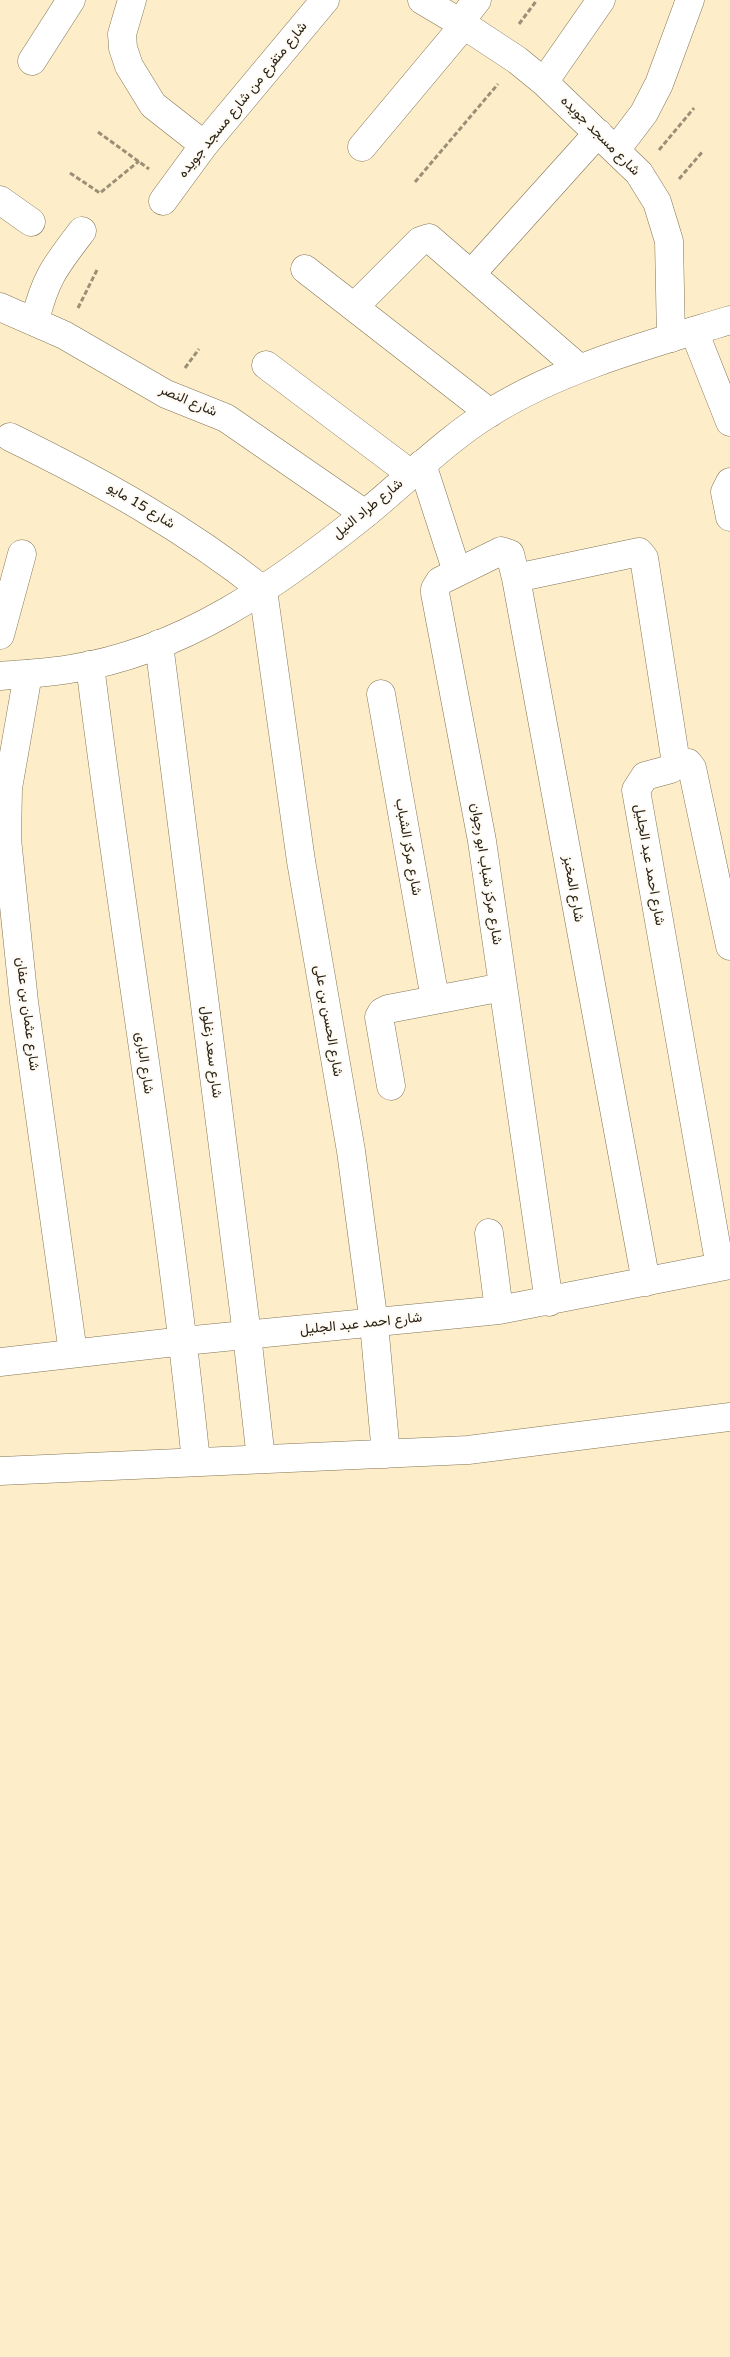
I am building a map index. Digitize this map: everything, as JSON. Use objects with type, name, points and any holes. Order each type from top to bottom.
[{"type":"street","points":[[32,61],[71,0]]},
{"type":"street","name":"شارع متفرع من شارع مسجد جويده","points":[[168,193],[204,145],[325,0]]},
{"type":"street","name":"شارع مسجد جويده","points":[[422,0],[462,23],[517,60],[544,82],[639,173],[658,202],[669,241],[683,335]]},
{"type":"street","points":[[362,147],[462,23],[477,0]]},
{"type":"street","points":[[544,82],[601,0]]},
{"type":"street","points":[[472,274],[607,141],[644,113],[659,84],[690,0]]},
{"type":"street","points":[[137,4],[122,34],[123,48],[142,89],[153,105],[204,145]]},
{"type":"street","points":[[0,200],[32,222]]},
{"type":"street","points":[[35,321],[48,278],[82,230]]},
{"type":"street","points":[[354,307],[420,241],[426,238],[433,240],[579,368]]},
{"type":"street","points":[[305,269],[490,413]]},
{"type":"street","name":"شارع النصر","points":[[0,307],[64,335],[166,394],[226,418],[365,514]]},
{"type":"street","name":"شارع طراد النيل","points":[[0,676],[90,665],[159,644],[228,612],[263,590],[365,514],[449,441],[490,413],[534,388],[579,368],[730,320]]},
{"type":"street","points":[[683,335],[730,422]]},
{"type":"street","points":[[266,365],[416,469],[457,572]]},
{"type":"street","name":"شارع 15 مايو","points":[[10,437],[86,474],[153,512],[218,554],[263,590]]},
{"type":"street","points":[[730,482],[725,492],[730,517]]},
{"type":"street","name":"شارع المخبز","points":[[457,572],[496,552],[504,551],[510,554],[646,1282]]},
{"type":"street","points":[[516,578],[639,552],[641,554],[646,567],[676,763],[688,763],[692,768],[730,946]]},
{"type":"street","points":[[0,634],[22,554]]},
{"type":"street","name":"شارع مركز شباب ابو رجوان","points":[[457,572],[440,581],[435,593],[482,841],[549,1302]]},
{"type":"street","name":"شارع الحسن بن على","points":[[263,590],[301,861],[350,1151],[374,1324],[386,1454]]},
{"type":"street","name":"شارع سعد زغلول","points":[[159,644],[247,1335],[261,1459]]},
{"type":"street","name":"شارع البارى","points":[[90,665],[111,835],[184,1341],[196,1462]]},
{"type":"street","name":"شارع عثمان بن عفان","points":[[28,674],[8,788],[7,832],[24,1002],[73,1353]]},
{"type":"street","name":"شارع مركز الشباب","points":[[381,694],[435,1000]]},
{"type":"street","name":"شارع احمد عبد الجليل","points":[[0,1362],[184,1341],[374,1324],[499,1310],[549,1302],[725,1266],[636,790],[640,781],[645,776],[671,769],[676,763]]},
{"type":"street","points":[[391,1086],[380,1015],[388,1008],[503,987]]},
{"type":"street","points":[[489,1233],[499,1310]]},
{"type":"street","points":[[0,1472],[468,1450],[730,1417]]},
{"type":"path","points":[[415,182],[517,60]]},
{"type":"path","points":[[639,173],[694,108]]},
{"type":"path","points":[[98,132],[139,162],[168,193]]},
{"type":"path","points":[[70,173],[100,193],[139,162]]},
{"type":"path","points":[[64,335],[97,270]]}]
